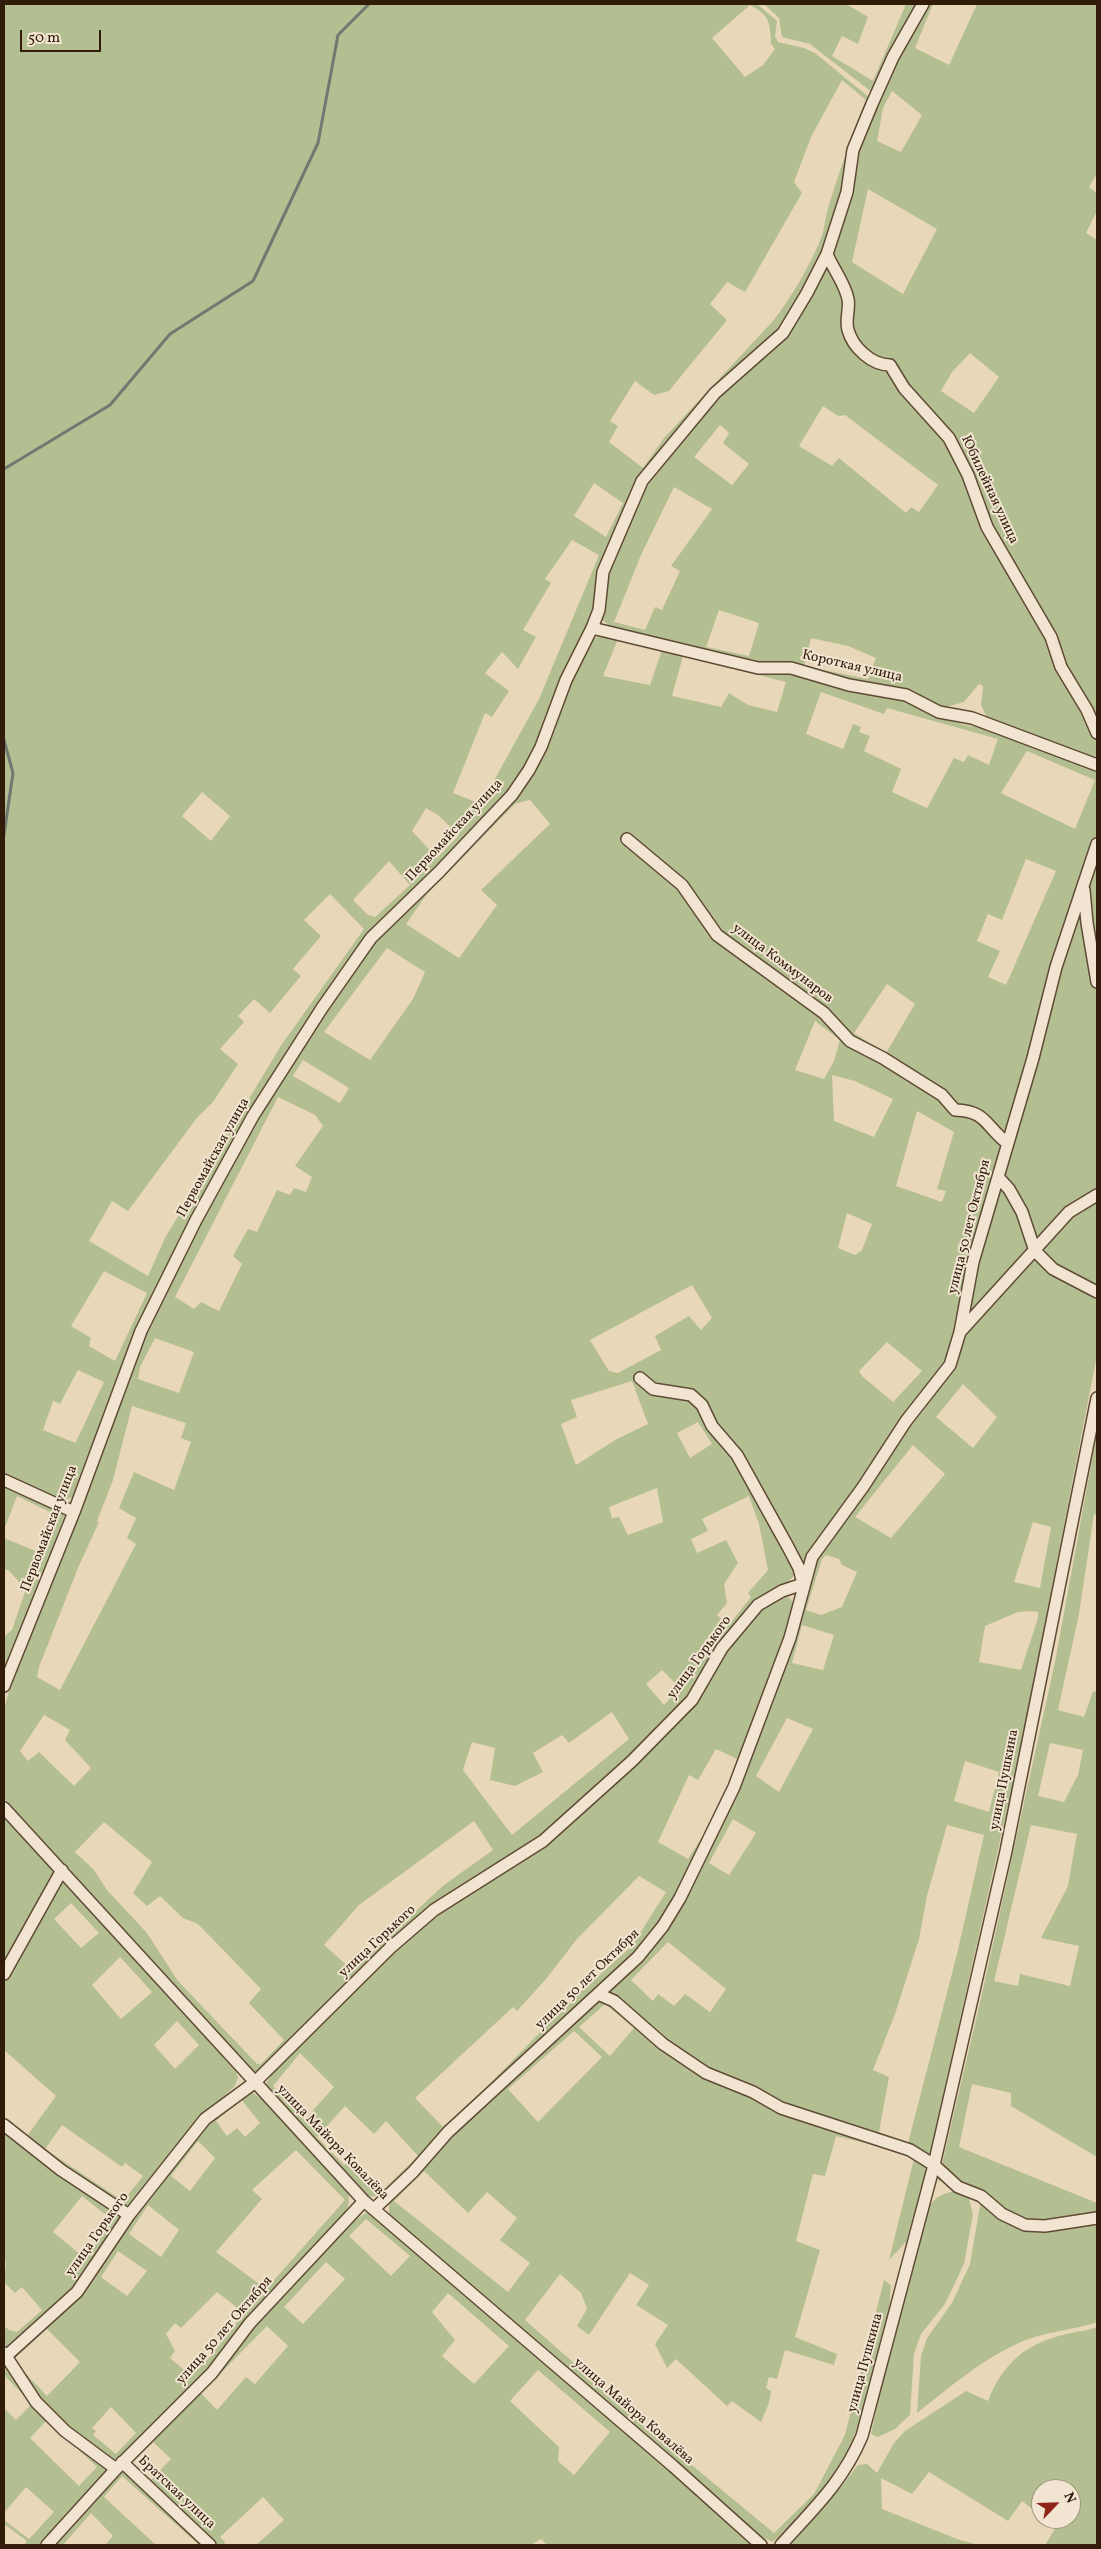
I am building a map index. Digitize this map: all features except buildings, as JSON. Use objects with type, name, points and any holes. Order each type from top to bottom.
[{"type":"street","name":"Первомайская улица","points":[[4,1686],[74,1512],[141,1331],[196,1220],[253,1116],[322,1008],[370,938],[439,872],[512,795],[520,783],[541,747],[566,680],[592,628],[599,610],[602,572],[642,481],[715,393],[783,333],[808,293],[826,254],[847,192],[856,142],[893,57],[923,4]]},
{"type":"street","name":"Юбилейная улица","points":[[826,254],[844,284],[848,300],[848,329],[853,340],[863,353],[879,365],[890,365],[904,388],[949,438],[968,475],[988,527],[1051,637],[1060,667],[1087,710],[1097,733]]},
{"type":"street","name":"Короткая улица","points":[[592,628],[758,668],[791,668],[849,685],[906,695],[939,712],[972,718],[1097,765]]},
{"type":"street","name":"улица Коммунаров","points":[[627,838],[682,885],[717,935],[765,972],[824,1012],[850,1041],[883,1058],[942,1095],[955,1110],[968,1110],[982,1116],[997,1135],[1007,1143]]},
{"type":"street","name":"улица 50 лет Октября","points":[[374,2209],[413,2172],[448,2132],[638,1957],[663,1926],[707,1846],[734,1787],[790,1638],[803,1584],[812,1557],[863,1487],[906,1420],[950,1365],[960,1332],[974,1262],[1033,1058],[1056,966],[1097,844]]},
{"type":"street","points":[[1084,885],[1087,923],[1097,982]]},
{"type":"street","points":[[998,1176],[1009,1189],[1022,1212],[1035,1251],[1053,1269],[1097,1292]]},
{"type":"street","points":[[960,1332],[1069,1212],[1097,1196]]},
{"type":"street","points":[[640,1378],[653,1389],[691,1395],[702,1405],[712,1426],[737,1455],[800,1568],[803,1584]]},
{"type":"street","name":"улица Пушкина","points":[[781,2545],[839,2481],[852,2461],[862,2436],[934,2165],[1006,1851],[1097,1398]]},
{"type":"street","points":[[4,1480],[74,1512]]},
{"type":"street","name":"улица Горького","points":[[4,2356],[77,2292],[129,2215],[205,2119],[254,2083],[390,1948],[427,1916],[481,1878],[543,1841],[632,1761],[692,1700],[722,1648],[758,1606],[782,1591],[803,1584]]},
{"type":"street","name":"улица Майора Ковалёва","points":[[4,1808],[364,2201],[673,2466],[761,2545]]},
{"type":"street","points":[[4,1974],[62,1870]]},
{"type":"street","points":[[598,1994],[614,2001],[663,2044],[706,2073],[753,2092],[781,2108],[910,2150],[934,2165],[958,2187],[981,2196],[1002,2214],[1026,2225],[1053,2225],[1097,2218]]},
{"type":"street","points":[[4,2125],[61,2170],[129,2215]]},
{"type":"street","name":"улица 50 лет Октября","points":[[47,2545],[119,2466],[212,2373],[250,2323],[364,2201]]},
{"type":"street","name":"Братская улица","points":[[4,2356],[36,2402],[65,2431],[119,2466],[210,2545]]},
{"type":"green space","points":[[4,4],[757,4],[777,21],[775,36],[778,42],[804,48],[815,53],[870,98],[845,191],[823,253],[780,330],[693,416],[622,520],[596,611],[525,772],[334,983],[150,1304],[116,1379],[73,1497],[64,1501],[4,1475]],"holes":[[[750,5],[762,13],[768,20],[771,44],[775,49],[763,65],[745,77],[712,38]],[[842,80],[866,100],[837,178],[822,234],[806,271],[773,321],[664,438],[643,468],[609,442],[618,426],[610,421],[635,381],[654,395],[669,391],[727,320],[710,304],[727,282],[745,292],[802,193],[794,182],[811,137]],[[594,483],[623,503],[606,537],[574,516]],[[572,540],[599,555],[539,699],[481,804],[453,793],[485,713],[492,717],[509,691],[485,673],[502,652],[518,669],[536,637],[523,630],[551,583],[545,579]],[[202,792],[230,816],[211,841],[182,816]],[[426,808],[438,815],[459,835],[437,858],[412,831]],[[389,861],[410,885],[375,917],[368,915],[353,900]],[[330,894],[364,929],[282,1044],[165,1238],[148,1276],[89,1241],[112,1201],[128,1211],[196,1119],[213,1102],[238,1064],[220,1049],[244,1022],[238,1016],[254,999],[270,1013],[301,976],[293,969],[321,936],[304,920]],[[104,1271],[147,1293],[115,1361],[89,1346],[91,1338],[71,1326]],[[78,1370],[104,1382],[76,1442],[43,1430],[53,1401],[60,1404]]]},
{"type":"green space","points":[[764,4],[846,4],[868,17],[858,44],[842,36],[832,56],[873,81],[906,4],[920,4],[873,93],[810,44],[782,37],[779,18]]},
{"type":"green space","points":[[925,4],[933,4],[915,48],[949,65],[977,4],[1097,4],[1097,174],[1089,187],[1097,193],[1097,211],[1086,233],[1097,240],[1097,759],[987,718],[981,705],[983,686],[979,684],[964,702],[946,707],[754,664],[610,626],[602,620],[607,578],[613,556],[645,489],[730,384],[769,355],[786,335],[812,292],[860,141],[875,104]],"holes":[[[892,91],[922,115],[901,152],[877,141],[883,108]],[[868,189],[937,229],[903,294],[852,262]],[[970,353],[999,377],[974,413],[941,391],[952,372]],[[823,406],[838,416],[845,415],[938,485],[919,512],[911,507],[906,513],[839,458],[832,466],[799,446]],[[720,425],[729,433],[723,443],[749,464],[732,485],[694,457]],[[674,487],[712,509],[671,566],[680,571],[662,610],[655,607],[645,630],[614,622],[641,555]],[[719,610],[759,623],[749,656],[706,647]],[[811,638],[848,646],[876,658],[868,679],[804,666]]]},
{"type":"green space","points":[[608,635],[760,671],[790,673],[832,685],[898,698],[964,725],[987,728],[1097,769],[1097,1355],[1020,1751],[929,2158],[908,2148],[838,2122],[781,2106],[750,2089],[704,2071],[663,2043],[615,1999],[604,1994],[660,1935],[696,1875],[735,1794],[780,1674],[808,1577],[821,1554],[878,1469],[952,1366],[961,1342],[953,1337],[946,1364],[900,1425],[805,1564],[788,1582],[755,1606],[734,1629],[699,1683],[628,1761],[542,1838],[432,1908],[388,1947],[258,2074],[251,2074],[51,1850],[4,1802],[4,1709],[11,1684],[113,1421],[120,1395],[152,1319],[240,1144],[289,1064],[341,985],[376,939],[464,851],[531,776],[546,744],[570,677],[588,644],[597,637]],"holes":[[[618,639],[662,650],[650,685],[603,676]],[[683,656],[786,682],[777,712],[748,705],[729,693],[721,707],[672,696]],[[821,692],[884,714],[887,708],[998,739],[989,765],[968,755],[964,762],[954,758],[927,808],[892,792],[901,769],[864,751],[870,736],[859,732],[861,727],[853,724],[843,749],[806,734]],[[1027,751],[1095,780],[1075,829],[1001,793]],[[530,800],[550,824],[481,890],[497,905],[459,958],[406,924],[427,894],[515,804]],[[624,834],[683,884],[718,933],[767,971],[812,1000],[852,1040],[886,1058],[944,1094],[954,1105],[960,1108],[958,1112],[941,1097],[883,1059],[849,1042],[824,1015],[765,974],[717,936],[685,890],[645,859],[623,837]],[[1026,859],[1056,871],[1006,985],[988,977],[1000,951],[977,941],[988,914],[1002,920]],[[387,948],[425,972],[413,999],[370,1060],[324,1032]],[[887,984],[915,1004],[886,1053],[854,1033]],[[815,1021],[840,1040],[834,1061],[824,1079],[795,1070]],[[303,1060],[349,1088],[340,1103],[293,1076]],[[832,1075],[855,1081],[893,1099],[874,1137],[834,1121]],[[278,1097],[315,1115],[323,1126],[295,1166],[312,1177],[306,1192],[294,1188],[290,1195],[277,1190],[257,1232],[248,1229],[233,1256],[242,1264],[219,1311],[201,1302],[194,1309],[175,1297]],[[917,1111],[954,1132],[937,1189],[946,1191],[942,1202],[896,1186]],[[847,1213],[872,1224],[862,1250],[855,1255],[838,1248]],[[692,1285],[712,1318],[701,1330],[689,1316],[655,1336],[661,1350],[618,1373],[609,1371],[590,1340]],[[155,1338],[194,1352],[179,1393],[138,1379],[140,1367]],[[887,1342],[922,1371],[893,1402],[862,1376],[859,1371]],[[632,1381],[648,1424],[617,1439],[576,1465],[561,1424],[577,1417],[571,1400]],[[963,1384],[997,1417],[973,1448],[936,1417]],[[132,1406],[186,1423],[181,1438],[191,1442],[174,1490],[134,1472],[119,1508],[136,1518],[127,1538],[136,1544],[60,1690],[37,1677],[39,1667],[78,1568],[99,1522],[97,1521],[113,1480]],[[698,1422],[712,1444],[690,1458],[677,1433]],[[913,1445],[945,1474],[891,1538],[855,1517]],[[657,1488],[663,1522],[628,1535],[619,1517],[612,1518],[609,1507]],[[749,1496],[759,1524],[768,1570],[748,1593],[751,1597],[729,1625],[717,1615],[727,1603],[724,1584],[738,1563],[726,1540],[697,1553],[691,1539],[708,1531],[702,1519]],[[1033,1522],[1051,1527],[1040,1588],[1014,1582]],[[826,1555],[839,1559],[842,1565],[857,1572],[842,1607],[821,1615],[806,1610],[822,1559]],[[1018,1612],[1038,1612],[1038,1618],[1021,1670],[979,1662],[985,1626]],[[802,1625],[834,1635],[823,1670],[792,1663]],[[662,1670],[680,1688],[664,1705],[646,1684]],[[612,1712],[629,1739],[512,1835],[463,1770],[472,1742],[495,1748],[490,1780],[515,1786],[543,1772],[533,1753],[562,1735],[569,1743]],[[44,1715],[70,1730],[65,1740],[91,1768],[74,1786],[39,1752],[28,1761],[20,1751]],[[787,1718],[813,1729],[779,1792],[756,1776]],[[965,1761],[999,1772],[989,1812],[954,1801]],[[733,1819],[756,1833],[729,1875],[709,1863]],[[474,1821],[493,1850],[444,1885],[352,1970],[324,1945],[359,1905]],[[104,1822],[152,1862],[133,1893],[147,1906],[160,1896],[183,1918],[198,1924],[261,1989],[249,2003],[284,2040],[261,2064],[257,2064],[178,1981],[147,1933],[107,1890],[94,1870],[75,1852]],[[947,1825],[984,1835],[957,1954],[908,2143],[879,2132],[889,2077],[873,2070],[895,2014],[919,1939],[927,1896]],[[668,1942],[726,1989],[710,2012],[685,1994],[674,2006],[658,1994],[653,2001],[631,1980]]]},
{"type":"green space","points":[[1097,1432],[1097,1515],[1094,1514],[1079,1614],[1058,1710],[1084,1717],[1093,1691],[1097,1692],[1097,2157],[1011,2106],[1011,2093],[972,2084],[959,2147],[1097,2203],[1097,2214],[1061,2221],[1027,2221],[1003,2210],[964,2182],[938,2181],[981,1998],[1055,1662]],"holes":[[[1050,1743],[1083,1750],[1078,1775],[1064,1802],[1038,1796]],[[1031,1825],[1077,1834],[1068,1886],[1041,1938],[1079,1946],[1070,1986],[1020,1974],[1018,1986],[994,1981]]]},
{"type":"green space","points":[[4,1483],[62,1510],[65,1515],[30,1609],[4,1668],[4,1637],[12,1630],[26,1589],[7,1569],[4,1572],[4,1538],[38,1552],[52,1513],[17,1496],[4,1530]]},
{"type":"green space","points":[[782,1596],[790,1598],[794,1605],[785,1640],[731,1790],[701,1853],[663,1919],[611,1978],[453,2123],[398,2184],[383,2195],[367,2197],[269,2092],[266,2084],[274,2071],[392,1950],[439,1910],[544,1842],[636,1760],[691,1703],[732,1641],[760,1610]],"holes":[[[716,1749],[739,1760],[715,1817],[688,1859],[658,1842],[689,1775],[698,1780]],[[639,1876],[666,1892],[632,1946],[575,1997],[445,2129],[415,2098],[513,2007],[517,2011],[546,1979],[577,1939]],[[300,2053],[334,2087],[305,2119],[273,2086]],[[345,2106],[374,2134],[386,2121],[418,2156],[384,2189],[377,2181],[369,2179],[349,2161],[344,2165],[317,2137]]]},
{"type":"green space","points":[[4,1816],[52,1867],[54,1874],[4,1969]]},
{"type":"green space","points":[[59,1878],[66,1881],[236,2072],[238,2077],[235,2086],[213,2107],[129,2210],[63,2168],[4,2122],[4,2116],[27,2136],[56,2096],[4,2050],[4,1978]],"holes":[[[71,1903],[99,1933],[81,1948],[54,1919]],[[120,1957],[152,1992],[121,2019],[92,1985]],[[177,2021],[199,2045],[175,2069],[154,2045]],[[62,2125],[122,2167],[125,2163],[143,2176],[123,2201],[45,2149]]]},
{"type":"green space","points":[[599,1998],[612,2003],[706,2075],[909,2153],[928,2165],[906,2242],[889,2260],[914,2159],[886,2148],[836,2136],[825,2176],[813,2174],[796,2241],[820,2250],[795,2337],[837,2354],[834,2365],[785,2350],[777,2379],[769,2377],[766,2388],[771,2391],[769,2403],[761,2422],[732,2401],[727,2406],[676,2359],[667,2368],[655,2344],[668,2325],[636,2305],[649,2285],[630,2273],[589,2335],[577,2326],[587,2309],[581,2293],[560,2274],[525,2320],[665,2443],[774,2533],[814,2494],[845,2435],[884,2280],[891,2285],[889,2312],[865,2404],[844,2465],[811,2504],[773,2542],[755,2534],[723,2503],[389,2214],[389,2201],[454,2132]],"holes":[[[605,2004],[634,2028],[610,2056],[579,2027]],[[574,2031],[602,2057],[538,2122],[508,2089]],[[424,2171],[468,2213],[487,2192],[517,2218],[500,2240],[530,2263],[508,2292],[394,2201]]]},
{"type":"green space","points":[[243,2093],[253,2093],[263,2100],[347,2189],[349,2201],[347,2209],[335,2226],[232,2336],[206,2371],[123,2456],[112,2461],[100,2454],[37,2399],[9,2357],[73,2302],[143,2201],[200,2132]],"holes":[[[241,2099],[260,2123],[245,2137],[237,2128],[227,2136],[216,2121]],[[198,2141],[215,2158],[190,2191],[171,2176]],[[296,2150],[345,2200],[266,2289],[216,2252],[262,2199],[252,2190]],[[148,2205],[179,2230],[161,2257],[129,2234]],[[118,2251],[147,2271],[127,2296],[101,2277]],[[217,2292],[244,2313],[211,2356],[191,2376],[170,2358],[175,2351],[166,2334],[175,2323],[181,2328]],[[47,2329],[80,2362],[47,2396],[13,2360]],[[111,2407],[136,2433],[116,2454],[93,2435],[96,2431],[92,2428]]]},
{"type":"green space","points":[[4,2128],[125,2215],[77,2288],[8,2349],[4,2345],[4,2326],[9,2330],[17,2332],[42,2310],[22,2287],[15,2293],[4,2282],[6,2263],[4,2261]],"holes":[[[82,2196],[111,2219],[86,2259],[53,2232]]]},
{"type":"green space","points":[[954,2191],[968,2196],[973,2214],[964,2264],[945,2304],[921,2334],[914,2354],[910,2415],[895,2429],[878,2437],[871,2434],[891,2342],[925,2219],[934,2200]]},
{"type":"green space","points":[[981,2200],[1052,2230],[1097,2222],[1097,2322],[1035,2337],[1011,2346],[983,2363],[917,2413],[921,2356],[927,2338],[952,2303],[970,2264]]},
{"type":"green space","points":[[366,2213],[374,2213],[752,2541],[753,2545],[547,2545],[541,2539],[531,2545],[256,2545],[284,2520],[263,2497],[220,2537],[225,2542],[224,2545],[213,2545],[126,2462],[352,2222]],"holes":[[[366,2219],[410,2256],[391,2276],[349,2236]],[[326,2262],[345,2279],[303,2324],[284,2307]],[[448,2293],[509,2346],[474,2384],[442,2356],[455,2340],[432,2312]],[[267,2326],[288,2346],[255,2384],[246,2377],[217,2410],[201,2393]],[[538,2370],[610,2432],[574,2475],[558,2461],[559,2447],[510,2401]],[[153,2442],[171,2459],[151,2480],[132,2463]]]},
{"type":"green space","points":[[1097,2327],[1097,2545],[1045,2545],[1055,2529],[1081,2529],[1081,2479],[1031,2479],[1031,2508],[1022,2501],[1008,2521],[929,2472],[912,2494],[881,2478],[882,2509],[957,2539],[978,2545],[788,2545],[837,2492],[858,2465],[867,2464],[877,2473],[894,2443],[905,2431],[966,2391],[988,2401],[1001,2376],[1028,2349],[1053,2338]]},
{"type":"green space","points":[[4,2362],[110,2468],[41,2545],[24,2545],[27,2541],[4,2524],[4,2520],[29,2539],[54,2512],[26,2487],[4,2513],[4,2408],[16,2420],[32,2404],[4,2375]],"holes":[[[47,2420],[97,2467],[79,2486],[30,2438]]]},
{"type":"green space","points":[[123,2466],[207,2545],[199,2545],[122,2476],[104,2497],[156,2545],[105,2545],[113,2536],[91,2513],[63,2545],[53,2545]]},
{"type":"waterway","points":[[4,469],[110,405],[170,334],[253,281],[318,143],[338,35],[369,4]]},
{"type":"waterway","points":[[4,740],[13,773],[4,835]]}]
